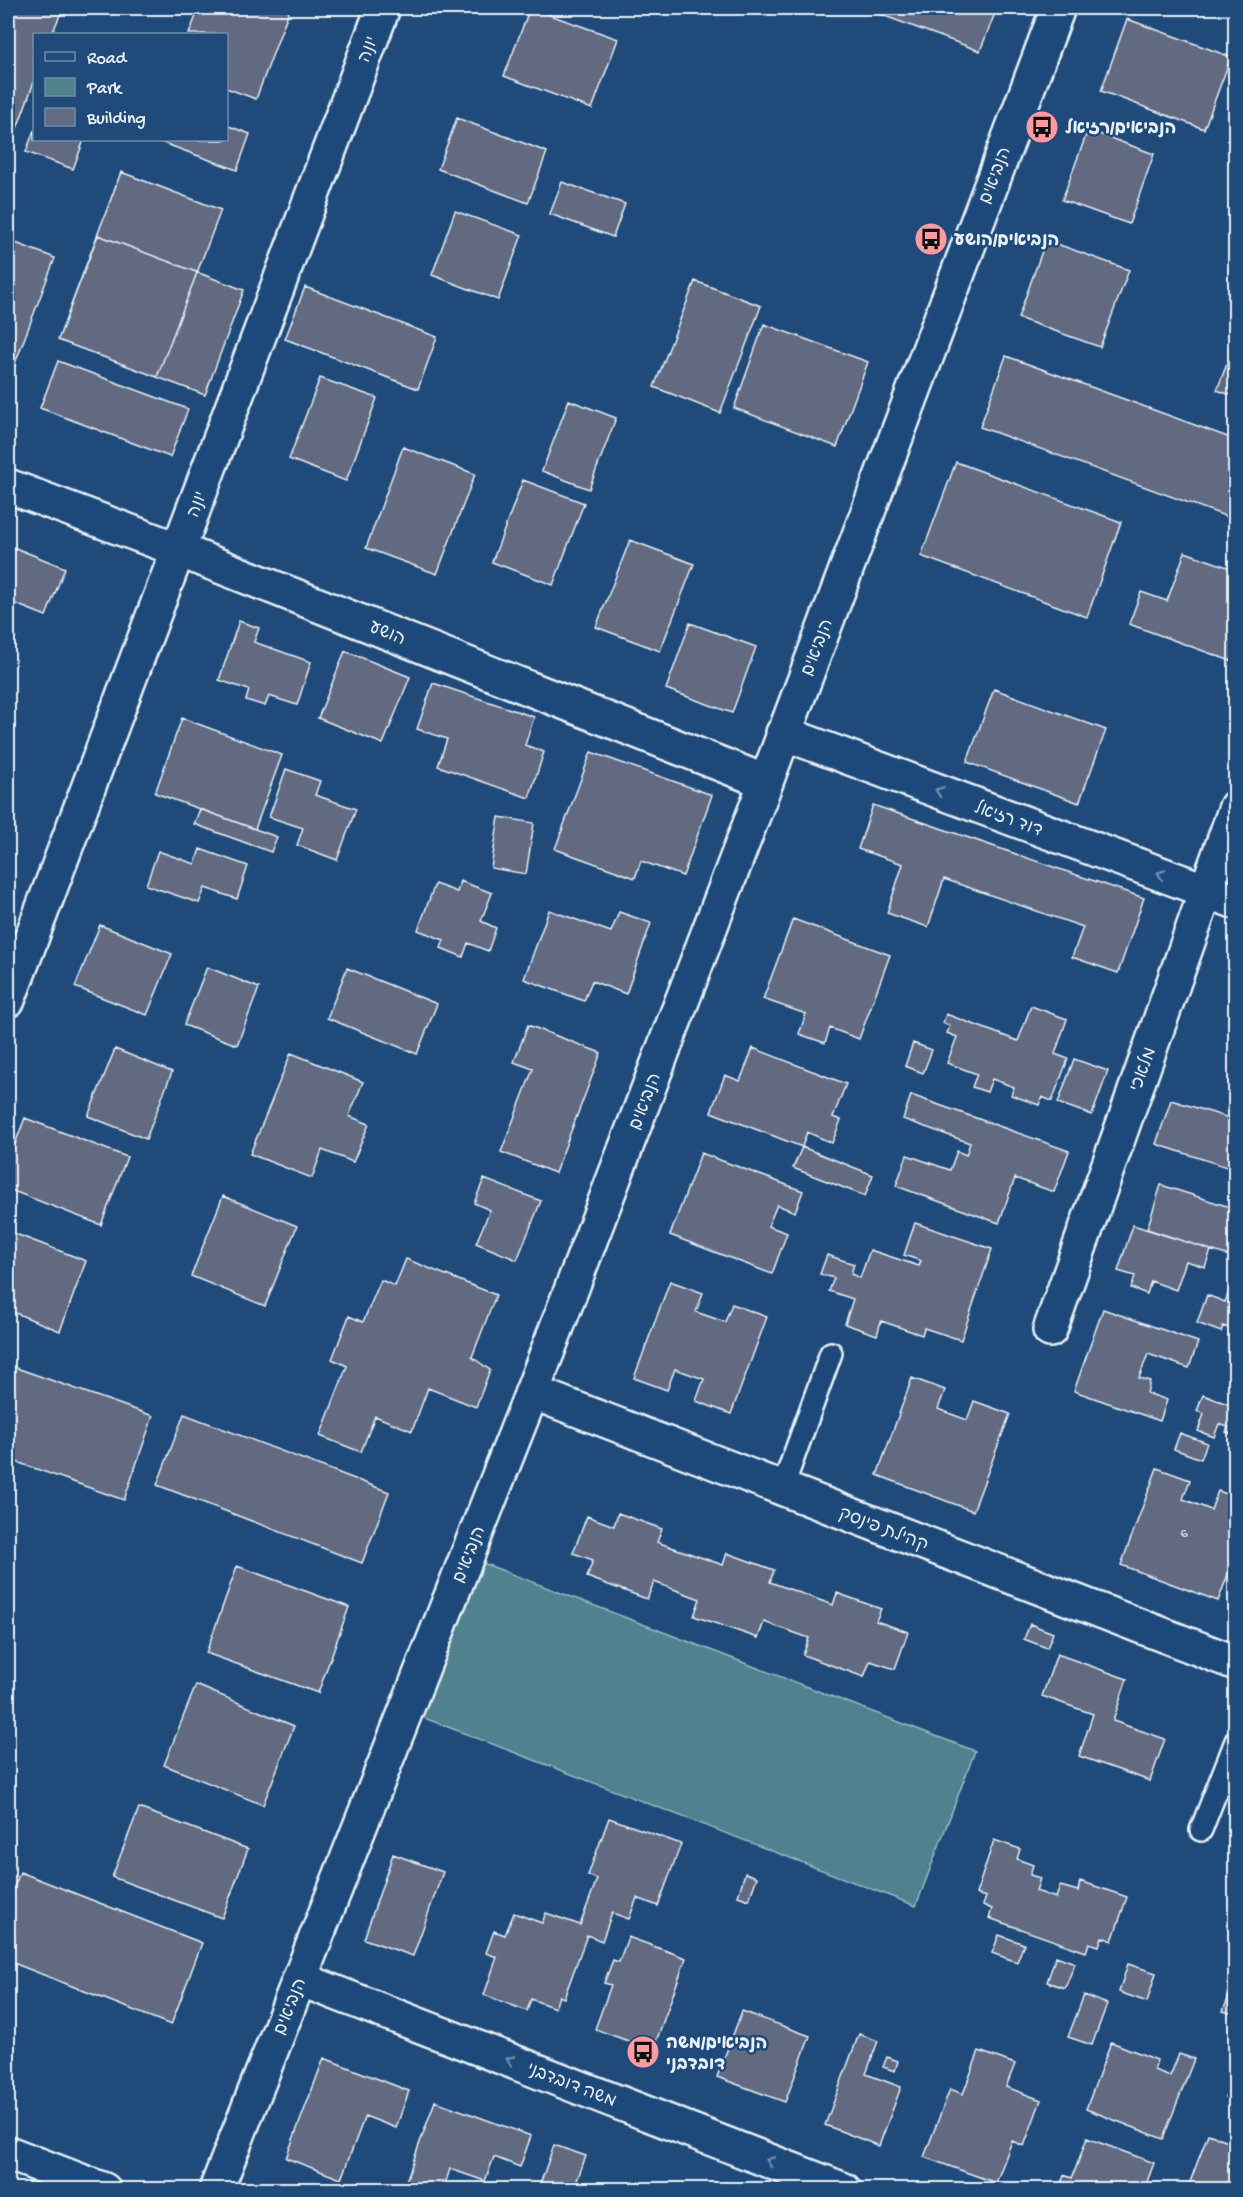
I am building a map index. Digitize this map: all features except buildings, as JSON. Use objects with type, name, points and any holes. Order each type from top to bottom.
[{"type":"street","name":"יונה","points":[[8,1000],[383,8]]},
{"type":"street","name":"הנביאים","points":[[216,2190],[532,1392],[766,782],[1058,8]]},
{"type":"street","name":"הושע","points":[[8,486],[178,550],[766,782]]},
{"type":"street","name":"דוד רזיאל","points":[[783,734],[1236,902]]},
{"type":"street","name":"מלאכי","points":[[1050,1330],[1236,807]]},
{"type":"street","name":"קהילת פינסק","points":[[532,1392],[1236,1664]]},
{"type":"street","name":"משה דובדבני","points":[[300,1978],[844,2190]]},
{"type":"street","points":[[8,2153],[104,2190]]},
{"type":"lane","points":[[782,1489],[831,1353]]},
{"type":"lane","points":[[1201,1830],[1236,1741]]},
{"type":"green space","points":[[467,1557],[975,1751],[916,1906],[406,1711]]},
{"type":"place","name":"הנביאים/רזיאל","points":[[1042,127]]},
{"type":"place","name":"הנביאים/הושע","points":[[931,239]]},
{"type":"place","name":"הנביאים/משה דובדבני","points":[[643,2052]]}]
